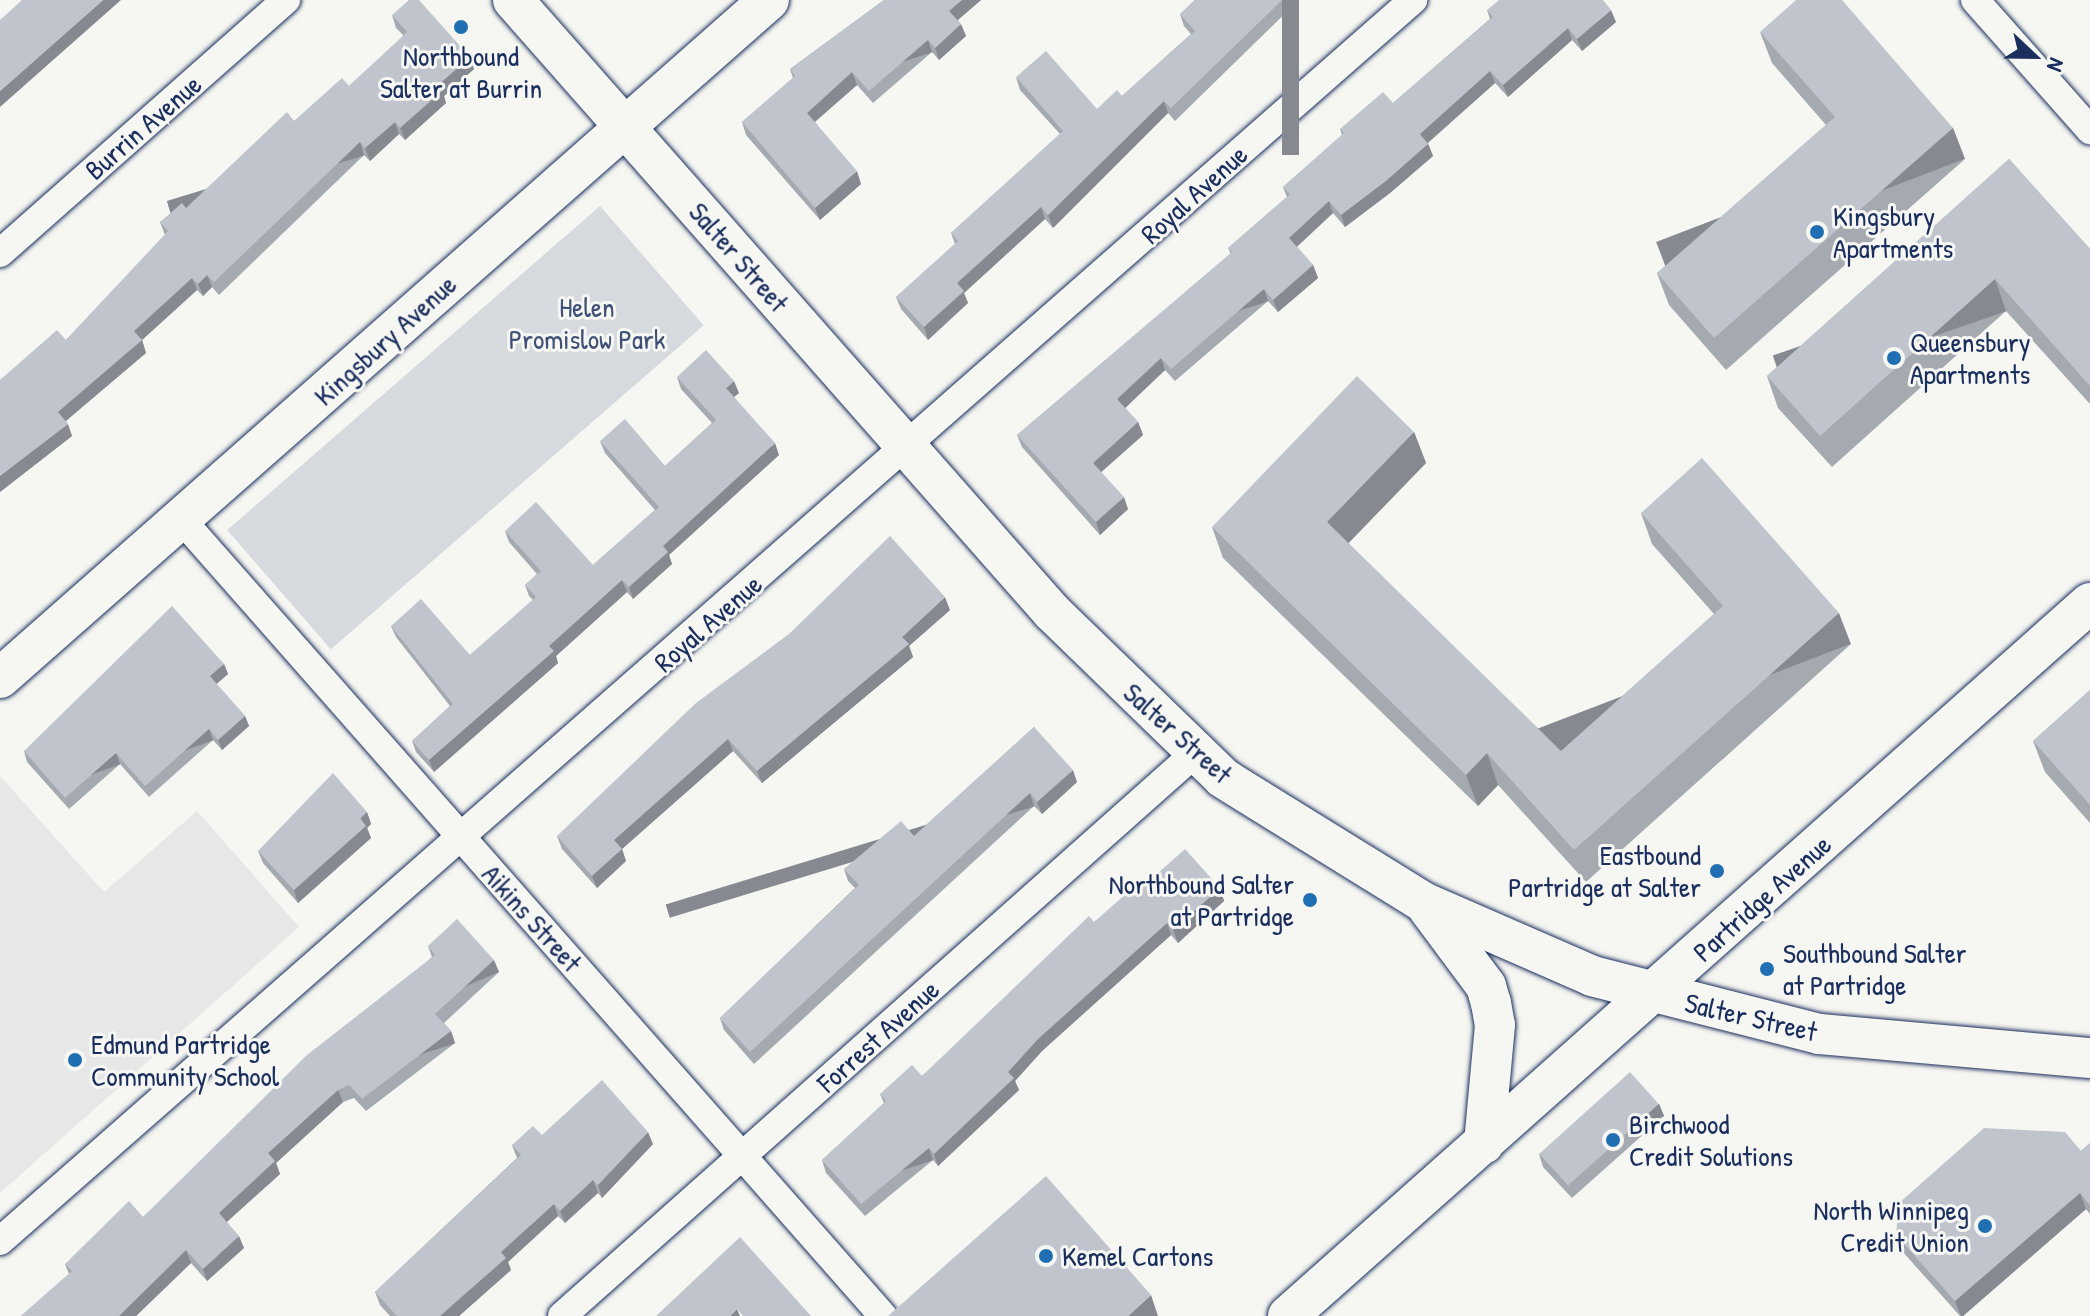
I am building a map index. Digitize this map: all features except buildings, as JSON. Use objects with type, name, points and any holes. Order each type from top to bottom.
[{"type":"main road","name":"Salter Street","points":[[513,0],[1052,612],[1193,755],[1423,902],[1538,955],[1655,994],[1869,1042],[2090,1058]]},
{"type":"main road","name":"Kingsbury Avenue","points":[[0,678],[769,0]]},
{"type":"main road","name":"Partridge Avenue","points":[[1288,1316],[1655,994],[2090,603]]},
{"type":"main road","points":[[1423,902],[1486,986],[1491,1003],[1495,1025],[1484,1143]]},
{"type":"street","name":"Burrin Avenue","points":[[0,253],[286,0]]},
{"type":"street","name":"Royal Avenue","points":[[0,1241],[908,449],[1413,0]]},
{"type":"street","points":[[1975,0],[2090,130]]},
{"type":"street","name":"Aikins Street","points":[[182,520],[740,1159],[883,1316]]},
{"type":"street","name":"Forrest Avenue","points":[[562,1316],[1193,755]]},
{"type":"shaded area","name":"Edmund Partridge Community School","points":[[0,776],[104,892],[197,811],[299,927],[0,1193]]},
{"type":"green space","name":"Helen Promislow Park","points":[[600,206],[704,325],[331,649],[227,530]]},
{"type":"place","name":"Northbound Salter at Burrin","points":[[461,27]]},
{"type":"place","name":"Kingsbury Apartments","points":[[1817,232]]},
{"type":"place","name":"Queensbury Apartments","points":[[1894,358]]},
{"type":"place","name":"Eastbound Partridge at Salter","points":[[1717,871]]},
{"type":"place","name":"Northbound Salter at Partridge","points":[[1310,900]]},
{"type":"place","name":"Southbound Salter at Partridge","points":[[1767,969]]},
{"type":"place","name":"Edmund Partridge Community School","points":[[75,1060]]},
{"type":"place","name":"Birchwood Credit Solutions","points":[[1613,1140]]},
{"type":"place","name":"North Winnipeg Credit Union","points":[[1985,1226]]},
{"type":"place","name":"Kemel Cartons","points":[[1046,1256]]}]
